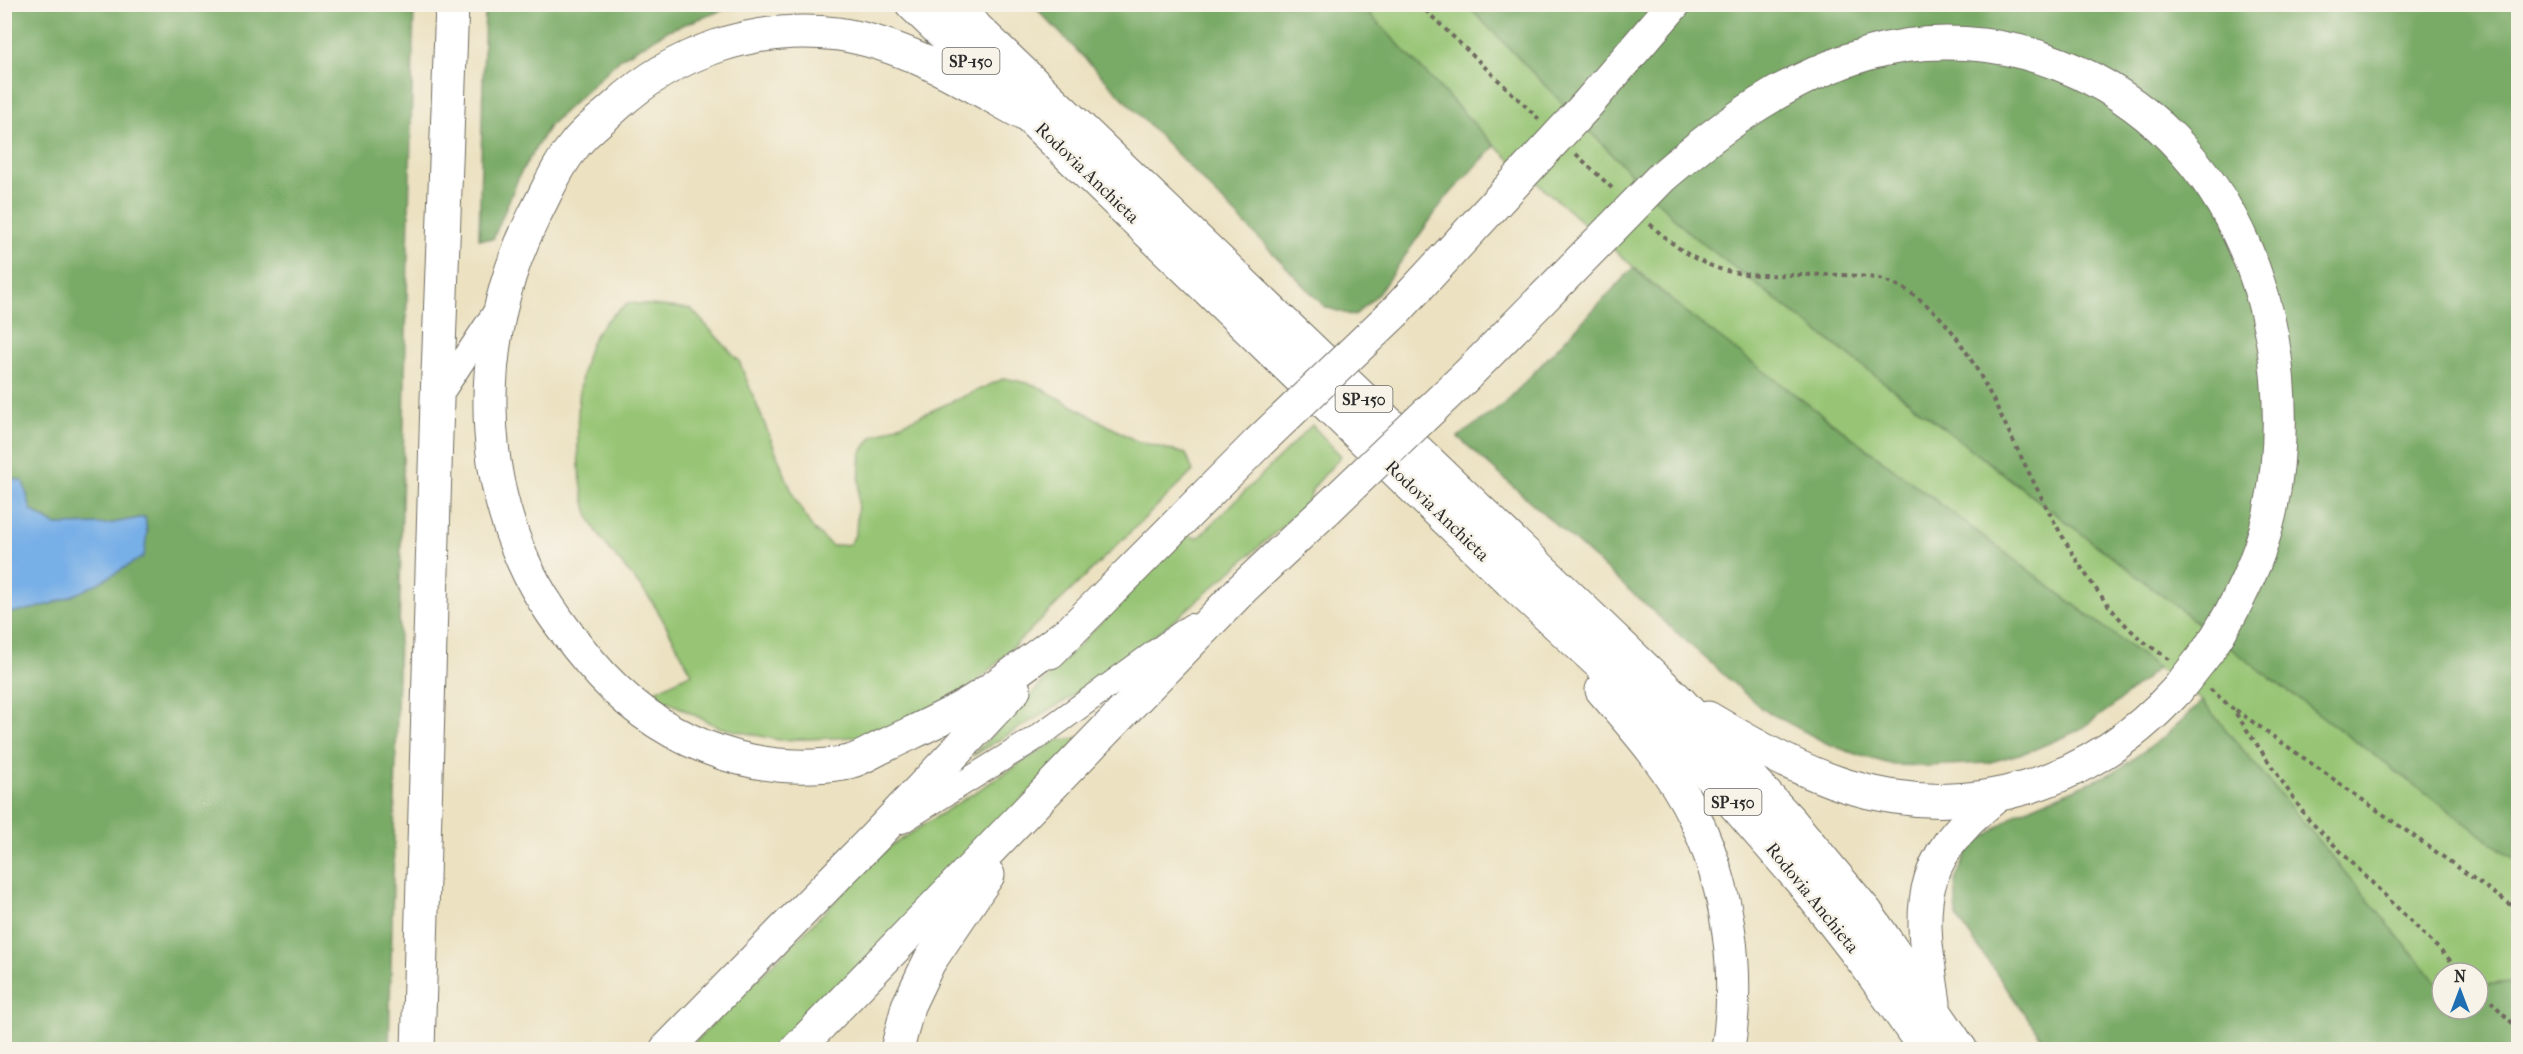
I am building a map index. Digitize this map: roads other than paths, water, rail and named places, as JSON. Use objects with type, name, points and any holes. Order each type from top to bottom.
[{"type":"highway","points":[[418,1050],[437,400],[452,4]]},
{"type":"highway","name":"Rodovia Anchieta","points":[[912,4],[1039,107],[1680,702],[1792,823],[1866,912],[1961,1050]]},
{"type":"highway","name":"Rodovia Anchieta","points":[[951,4],[1039,107],[1510,581],[1663,722],[1802,882],[1867,966],[1926,1050]]},
{"type":"highway","points":[[986,4],[1039,107]]},
{"type":"highway","points":[[666,1050],[874,838],[1065,635],[1258,443],[1396,311],[1584,108],[1674,4]]},
{"type":"highway","points":[[1039,107],[892,48],[839,34],[768,35],[733,40],[682,58],[641,83],[574,146],[548,189],[519,246],[499,306],[490,394],[491,439],[498,484],[509,525],[523,562],[557,620],[608,683],[635,708],[664,728],[695,745],[739,759],[780,764],[854,761],[928,726],[974,700],[1065,635]]},
{"type":"highway","points":[[796,1050],[1244,588],[1465,377],[1662,177],[1717,130],[1761,101],[1841,64],[1870,53],[1945,43],[2014,50],[2084,74],[2150,117],[2204,175],[2229,214],[2249,256],[2264,298],[2279,372],[2280,447],[2269,515],[2240,594],[2207,652],[2186,679],[2155,713],[2107,752],[2040,784],[1995,797],[1956,801],[1900,797],[1847,786],[1794,765],[1680,702]]},
{"type":"highway","points":[[1510,581],[1642,737],[1695,818],[1725,906],[1732,954],[1733,995],[1728,1050]]},
{"type":"highway","points":[[897,1050],[908,1006],[929,962],[1050,787]]},
{"type":"highway","points":[[1935,1011],[1924,941],[1924,896],[1940,855],[1957,832],[1995,797]]},
{"type":"lane","points":[[437,400],[499,306]]},
{"type":"lane","points":[[874,838],[1039,736],[1244,588]]},
{"type":"water","points":[[6,477],[23,481],[31,510],[55,525],[108,524],[145,517],[147,533],[144,556],[67,598],[5,615]]}]
